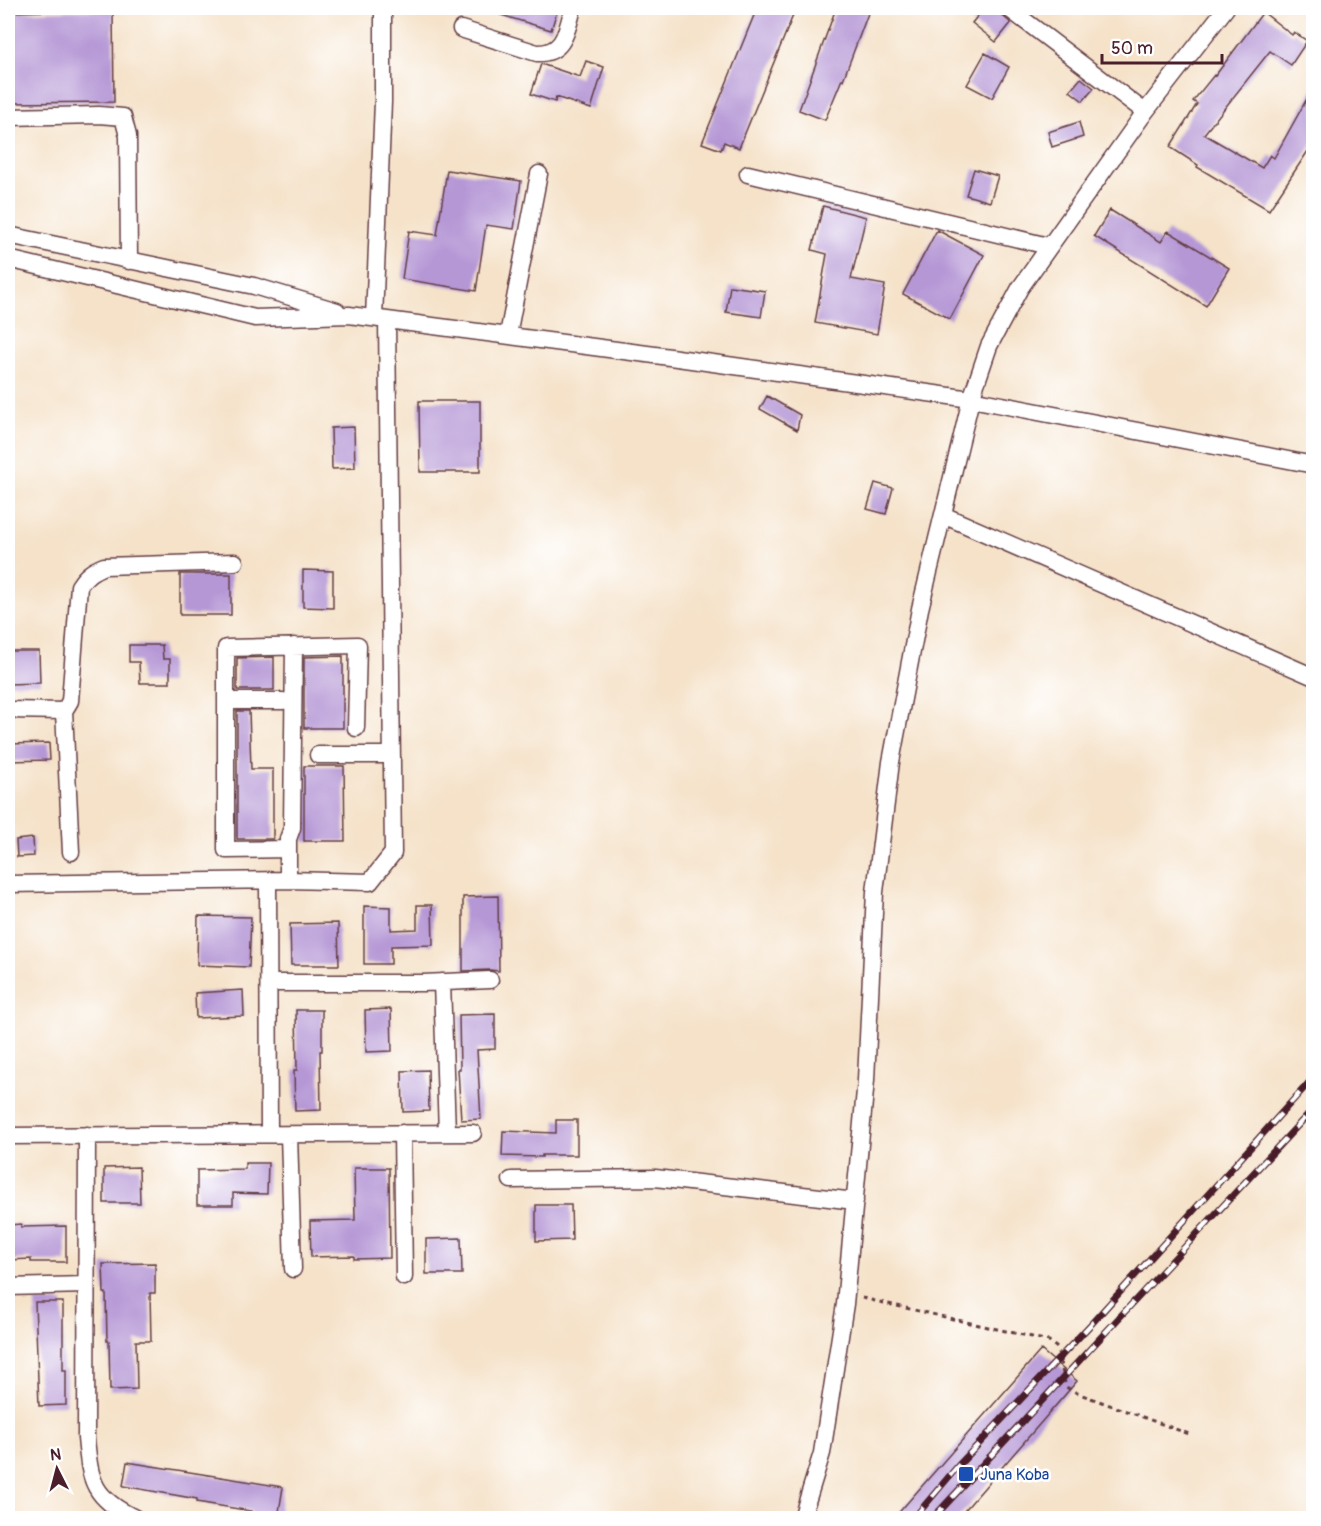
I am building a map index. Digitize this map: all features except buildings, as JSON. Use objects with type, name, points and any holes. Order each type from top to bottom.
[{"type":"street","points":[[8,884],[288,880],[370,882],[393,853],[380,319],[383,8]]},
{"type":"street","points":[[461,29],[537,53],[547,53],[553,51],[564,38],[573,8]]},
{"type":"street","points":[[1008,8],[1145,112]]},
{"type":"street","points":[[802,1518],[822,1453],[846,1294],[866,1080],[875,892],[891,762],[920,609],[971,399],[989,346],[1020,288],[1145,112],[1226,8]]},
{"type":"street","points":[[8,117],[99,115],[123,117],[128,136],[129,261]]},
{"type":"street","points":[[508,336],[539,174]]},
{"type":"street","points":[[748,174],[1048,246]]},
{"type":"street","points":[[8,235],[254,286],[349,315]]},
{"type":"street","points":[[8,259],[255,318],[349,315],[971,399],[1314,465]]},
{"type":"street","points":[[943,516],[1314,677]]},
{"type":"street","points":[[71,852],[64,711],[70,701],[79,586],[85,577],[104,566],[235,562]]},
{"type":"street","points":[[288,844],[226,850],[226,648],[357,645],[356,728]]},
{"type":"street","points":[[288,880],[288,844],[292,828],[289,646]]},
{"type":"street","points":[[288,844],[281,828],[283,701],[289,646]]},
{"type":"street","points":[[226,701],[283,701]]},
{"type":"street","points":[[8,710],[64,711]]},
{"type":"street","points":[[318,755],[392,755]]},
{"type":"street","points":[[268,881],[269,1134]]},
{"type":"street","points":[[268,983],[490,980]]},
{"type":"street","points":[[442,982],[447,1133]]},
{"type":"street","points":[[402,1133],[404,1276]]},
{"type":"street","points":[[8,1136],[473,1133]]},
{"type":"street","points":[[289,1134],[293,1269]]},
{"type":"street","points":[[87,1135],[86,1438],[89,1469],[94,1484],[103,1497],[114,1508],[135,1518]]},
{"type":"street","points":[[511,1180],[655,1178],[855,1201]]},
{"type":"street","points":[[8,1287],[86,1285]]},
{"type":"path","points":[[846,1294],[1049,1341],[1057,1348],[1066,1387],[1077,1394],[1189,1434]]},
{"type":"railway","points":[[914,1518],[958,1466],[1093,1322],[1314,1077]]},
{"type":"railway","points":[[933,1518],[1314,1108]]},
{"type":"place","name":"Juna Koba","points":[[966,1474]]}]
